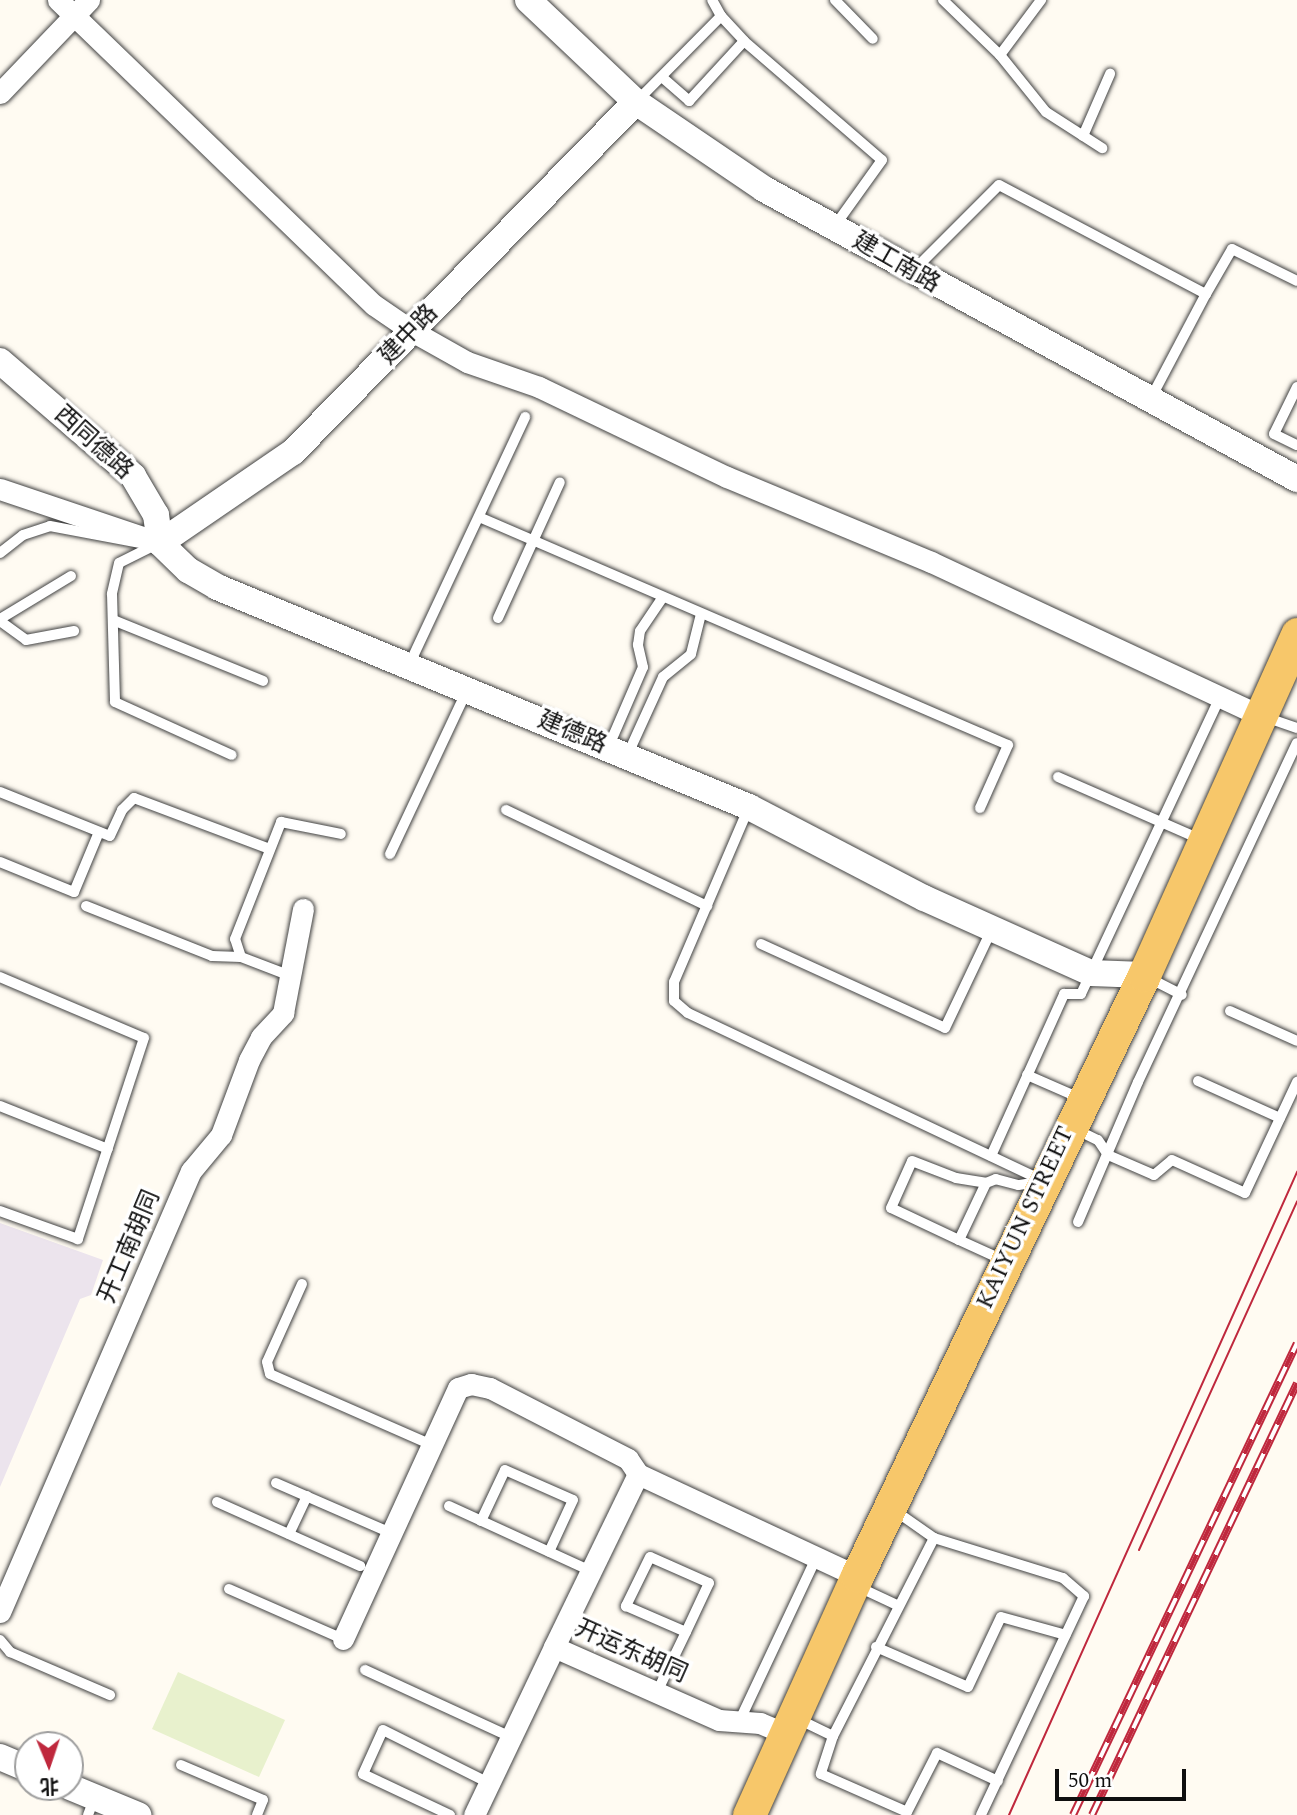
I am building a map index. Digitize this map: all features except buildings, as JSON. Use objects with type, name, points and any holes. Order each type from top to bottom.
[{"type":"main road","name":"KAIYUN STREET","points":[[750,1810],[1075,1112],[1144,975],[1297,634]]},
{"type":"street","points":[[58,0],[374,305],[412,331],[467,362],[539,387],[727,477],[931,562],[1259,715]]},
{"type":"street","points":[[0,93],[89,0]]},
{"type":"street","name":"建工南路","points":[[528,0],[636,102],[706,152],[912,272],[1297,479]]},
{"type":"street","name":"建中路","points":[[160,543],[292,452],[636,102]]},
{"type":"street","name":"西同德路","points":[[0,361],[133,477],[156,515],[160,543]]},
{"type":"street","name":"建德路","points":[[0,488],[56,511],[160,543],[188,570],[217,587],[749,807],[992,929],[1091,973],[1144,975]]},
{"type":"street","name":"开工南胡同","points":[[0,1612],[191,1171],[221,1135],[249,1060],[261,1037],[283,1013],[288,975],[303,909]]},
{"type":"street","points":[[343,1639],[458,1388],[471,1384],[490,1388],[628,1459],[638,1474],[857,1576]]},
{"type":"street","points":[[554,1647],[638,1474]]},
{"type":"street","name":"开运东胡同","points":[[474,1815],[554,1647],[719,1720],[788,1725]]},
{"type":"street","points":[[92,1806],[138,1815]]},
{"type":"lane","points":[[712,0],[721,16],[744,41],[882,160],[834,228]]},
{"type":"lane","points":[[835,0],[873,39]]},
{"type":"lane","points":[[943,0],[1000,55],[1046,112],[1102,148]]},
{"type":"lane","points":[[1000,55],[1041,0]]},
{"type":"lane","points":[[636,102],[663,78],[721,16]]},
{"type":"lane","points":[[663,78],[689,101],[744,41]]},
{"type":"lane","points":[[1083,136],[1110,74]]},
{"type":"lane","points":[[912,272],[999,185],[1206,294]]},
{"type":"lane","points":[[1150,400],[1232,249],[1297,281]]},
{"type":"lane","points":[[1297,387],[1275,434],[1297,445]]},
{"type":"lane","points":[[409,666],[525,417]]},
{"type":"lane","points":[[498,618],[559,482]]},
{"type":"lane","points":[[479,517],[1008,745],[980,808]]},
{"type":"lane","points":[[0,553],[23,535],[50,526],[63,525],[126,544],[160,543]]},
{"type":"lane","points":[[160,543],[120,563],[112,594],[115,702],[232,755]]},
{"type":"lane","points":[[71,576],[0,620],[26,640],[74,631]]},
{"type":"lane","points":[[618,752],[643,667],[638,645],[640,631],[662,598]]},
{"type":"lane","points":[[618,752],[663,677],[691,654],[701,614]]},
{"type":"lane","points":[[113,620],[263,681]]},
{"type":"lane","points":[[390,854],[467,690]]},
{"type":"lane","points":[[991,1156],[1064,994],[1081,994],[1220,697]]},
{"type":"lane","points":[[1259,715],[1297,728]]},
{"type":"lane","points":[[1078,1222],[1297,743]]},
{"type":"lane","points":[[1058,777],[1202,841]]},
{"type":"lane","points":[[0,792],[110,836],[122,810],[134,798],[270,849]]},
{"type":"lane","points":[[749,807],[674,982],[674,1001],[688,1013],[1044,1181]]},
{"type":"lane","points":[[506,810],[707,906]]},
{"type":"lane","points":[[241,957],[234,939],[281,822],[341,834]]},
{"type":"lane","points":[[0,862],[74,892],[99,832]]},
{"type":"lane","points":[[86,906],[212,956],[241,957],[288,975]]},
{"type":"lane","points":[[761,944],[945,1028],[992,929]]},
{"type":"lane","points":[[1144,975],[1182,995]]},
{"type":"lane","points":[[0,976],[145,1038],[78,1239],[0,1210]]},
{"type":"lane","points":[[1230,1011],[1297,1041]]},
{"type":"lane","points":[[1027,1075],[1075,1112],[1108,1155],[1154,1175],[1172,1160],[1245,1193],[1297,1082]]},
{"type":"lane","points":[[1198,1081],[1280,1118]]},
{"type":"lane","points":[[0,1106],[108,1149]]},
{"type":"lane","points":[[1006,1261],[891,1208],[912,1161],[956,1178],[986,1183],[996,1179],[1018,1185],[1044,1181]]},
{"type":"lane","points":[[959,1240],[986,1183]]},
{"type":"lane","points":[[302,1284],[267,1362],[270,1374],[432,1445]]},
{"type":"lane","points":[[481,1521],[505,1470],[573,1500],[549,1552]]},
{"type":"lane","points":[[276,1483],[391,1533]]},
{"type":"lane","points":[[289,1534],[307,1496]]},
{"type":"lane","points":[[217,1502],[360,1566]]},
{"type":"lane","points":[[449,1506],[591,1571]]},
{"type":"lane","points":[[890,1507],[934,1538],[1075,1585],[1084,1596],[982,1815]]},
{"type":"lane","points":[[934,1538],[897,1605],[833,1736],[821,1774],[907,1812],[937,1753],[998,1781]]},
{"type":"lane","points":[[657,1692],[686,1632],[709,1583],[650,1557],[626,1606],[686,1632]]},
{"type":"lane","points":[[739,1722],[816,1558]]},
{"type":"lane","points":[[857,1576],[867,1591],[897,1605]]},
{"type":"lane","points":[[229,1590],[343,1639]]},
{"type":"lane","points":[[876,1647],[968,1687],[1001,1617],[1066,1634]]},
{"type":"lane","points":[[0,1640],[10,1652],[110,1695]]},
{"type":"lane","points":[[365,1670],[511,1737]]},
{"type":"lane","points":[[788,1725],[833,1736]]},
{"type":"lane","points":[[450,1815],[363,1773],[383,1730],[489,1783]]},
{"type":"lane","points":[[181,1765],[263,1800],[257,1815]]},
{"type":"shaded area","points":[[0,1223],[103,1260],[91,1295],[80,1299],[0,1487]]},
{"type":"green space","points":[[178,1672],[285,1720],[259,1777],[152,1729]]},
{"type":"tram line","points":[[1009,1815],[1297,1172]]},
{"type":"tram line","points":[[1139,1550],[1297,1201]]},
{"type":"railway","points":[[1073,1815],[1297,1343]]},
{"type":"railway","points":[[1092,1815],[1297,1383]]}]
